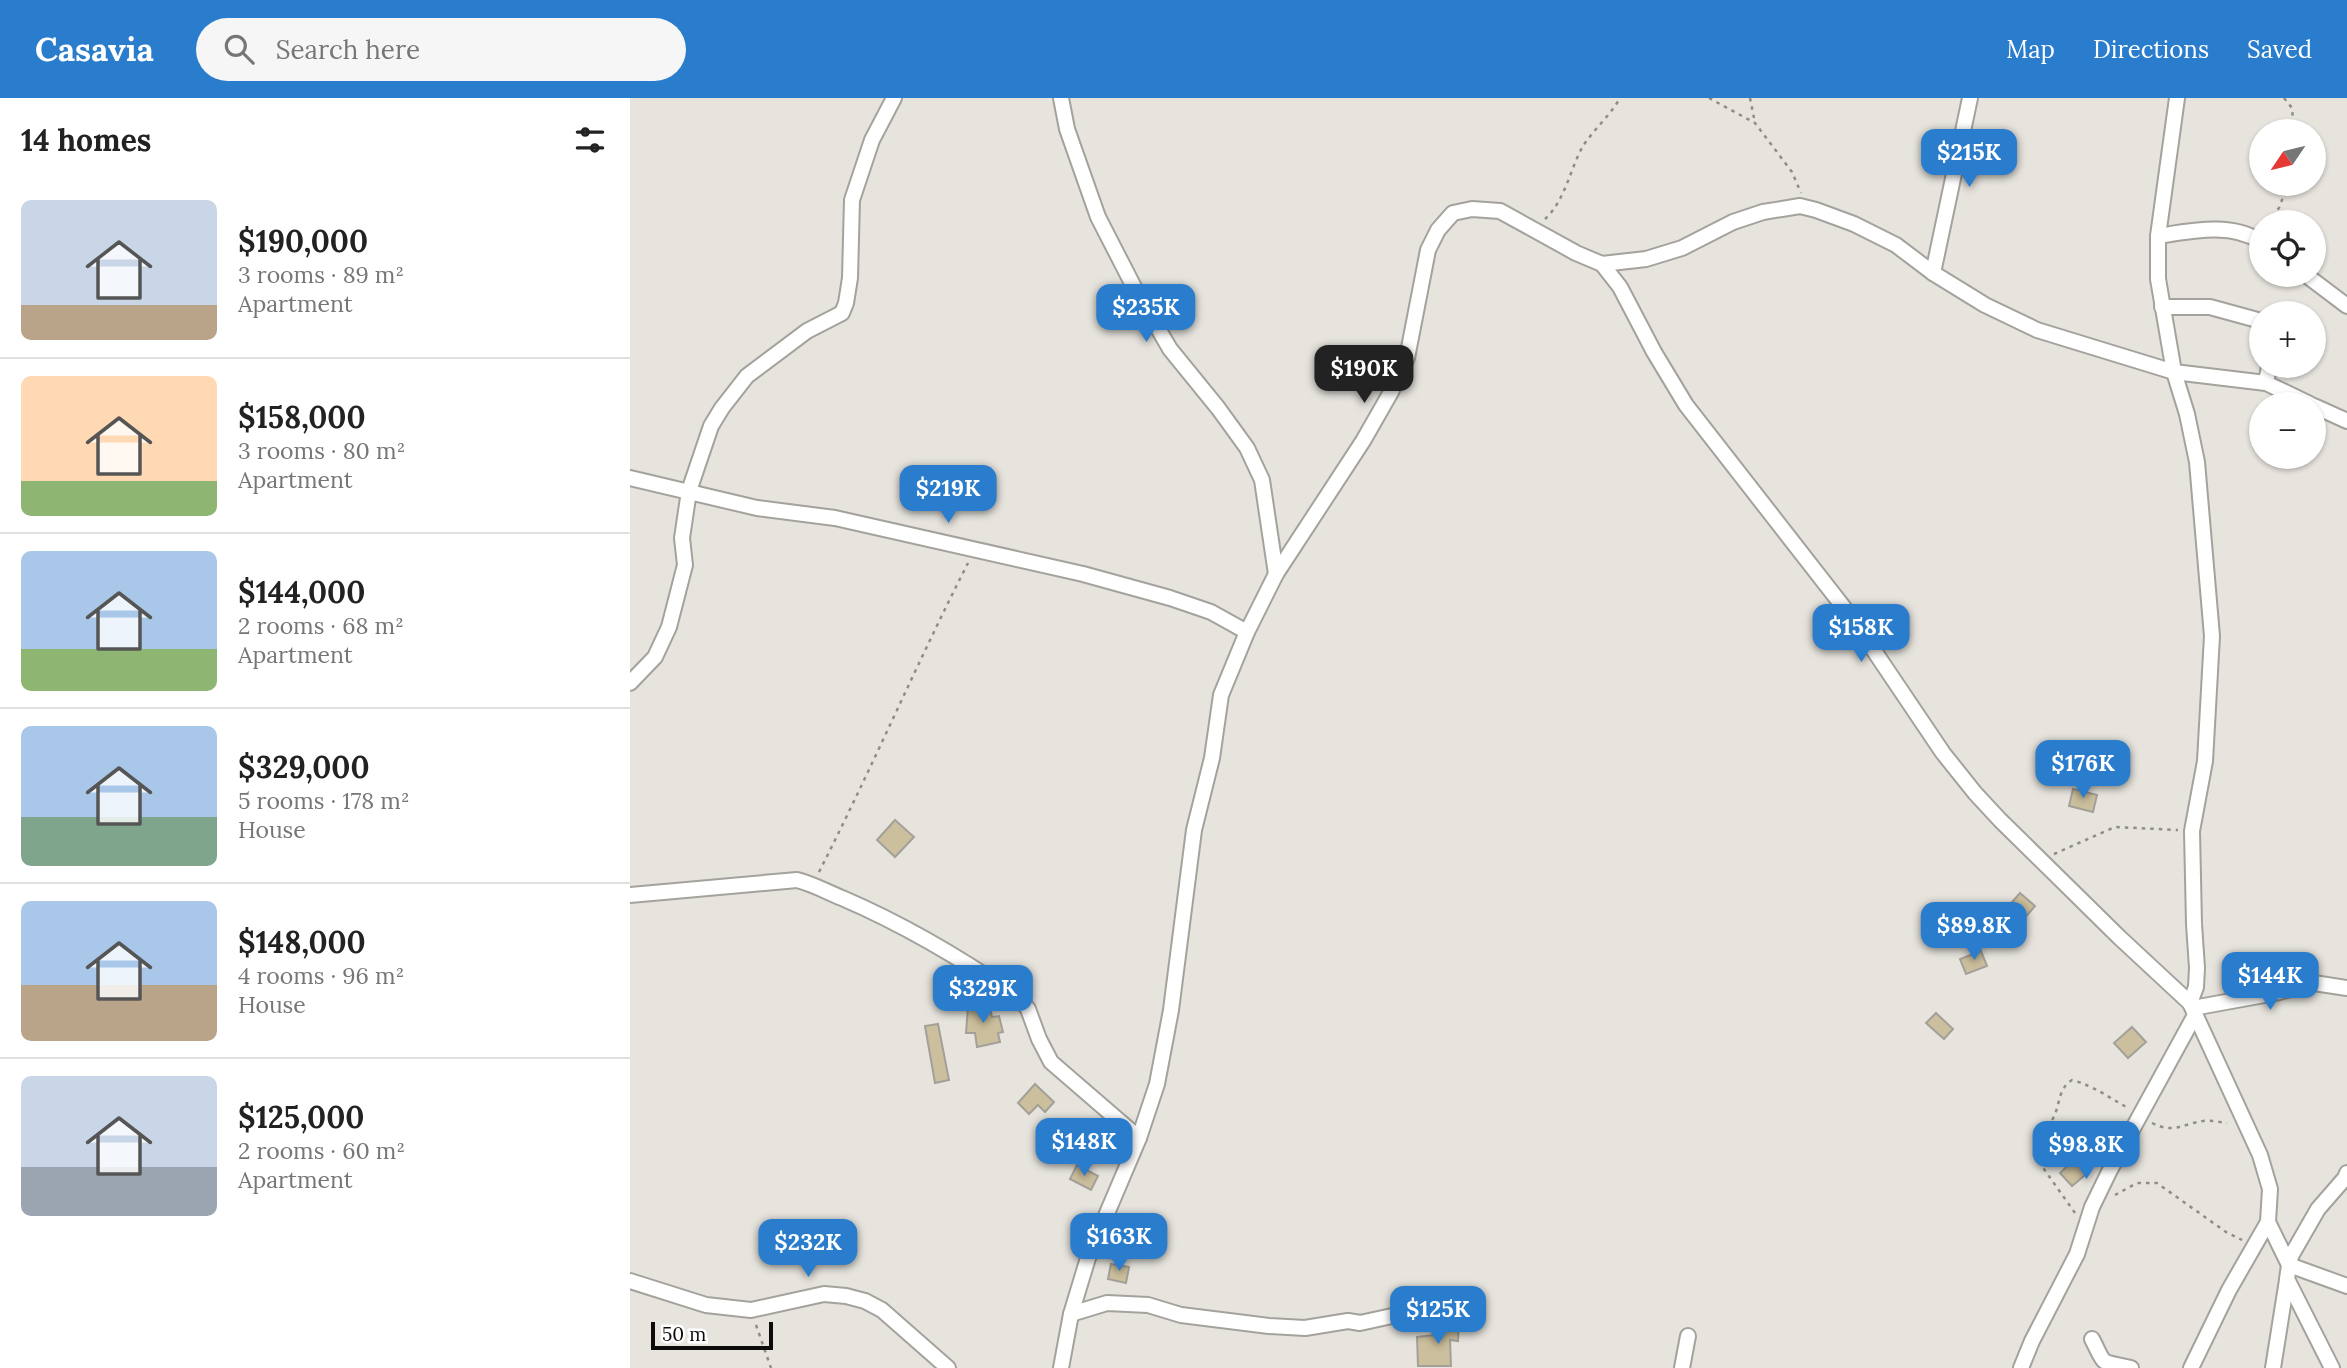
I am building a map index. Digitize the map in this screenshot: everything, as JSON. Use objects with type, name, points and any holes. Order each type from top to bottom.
[{"type":"street","points":[[630,683],[654,657],[669,627],[685,565],[682,538],[689,491],[711,426],[747,376],[807,331],[842,313],[850,278],[852,200],[872,140],[894,98]]},
{"type":"street","points":[[1060,98],[1067,129],[1098,217],[1135,289],[1170,349],[1247,448],[1262,480],[1276,574]]},
{"type":"street","points":[[1933,273],[1970,98]]},
{"type":"street","points":[[2021,1368],[2032,1340],[2077,1254],[2092,1207],[2193,1008],[2196,987],[2192,831],[2205,761],[2212,636],[2197,462],[2187,414],[2174,372],[2158,279],[2158,236],[2176,98]]},
{"type":"street","points":[[1602,264],[1646,259],[1682,248],[1733,222],[1763,212],[1800,206],[1842,219],[1896,245],[1933,273],[1985,306],[2038,330],[2174,372],[2266,383],[2285,392]]},
{"type":"street","points":[[1061,1368],[1071,1314],[1088,1258],[1139,1138],[1157,1084],[1194,830],[1212,758],[1220,695],[1276,574],[1363,441],[1407,358],[1428,250],[1438,230],[1452,213],[1472,209],[1500,212],[1602,264],[1620,286],[1654,352],[1686,405],[1852,618],[1943,753],[1975,793],[2193,1008],[2260,1155],[2270,1189],[2268,1222],[2332,1368]]},
{"type":"street","points":[[2158,236],[2199,229],[2249,234]]},
{"type":"street","points":[[2322,287],[2347,306]]},
{"type":"street","points":[[2162,307],[2210,307],[2249,318]]},
{"type":"street","points":[[2266,383],[2267,378]]},
{"type":"street","points":[[2326,411],[2347,421]]},
{"type":"street","points":[[630,478],[757,508],[835,518],[975,548],[1170,598],[1211,611],[1247,632]]},
{"type":"street","points":[[630,895],[797,880],[813,884],[922,937],[1020,999],[1028,1009],[1051,1062],[1139,1138]]},
{"type":"street","points":[[2193,1008],[2314,983],[2346,986]]},
{"type":"street","points":[[2273,1368],[2291,1256],[2318,1209],[2347,1173]]},
{"type":"street","points":[[2191,1368],[2228,1290],[2268,1222]]},
{"type":"street","points":[[2288,1272],[2347,1286]]},
{"type":"street","points":[[630,1281],[706,1305],[751,1310],[824,1294],[865,1301],[881,1310],[948,1368]]},
{"type":"street","points":[[1071,1314],[1107,1303],[1148,1305],[1181,1315],[1305,1328],[1392,1317]]},
{"type":"street","points":[[1682,1368],[1688,1336]]},
{"type":"street","points":[[2092,1339],[2101,1362],[2105,1365],[2131,1368]]},
{"type":"path","points":[[1533,229],[1550,215],[1585,144],[1614,110],[1620,98]]},
{"type":"path","points":[[1709,98],[1755,123],[1792,172],[1801,192],[1800,206]]},
{"type":"path","points":[[1750,98],[1755,123]]},
{"type":"path","points":[[2284,98],[2292,108],[2293,119]]},
{"type":"path","points":[[813,884],[858,797],[902,695],[975,548]]},
{"type":"path","points":[[2041,860],[2115,827],[2192,831]]},
{"type":"path","points":[[2087,1222],[2072,1212],[2034,1155],[2056,1112],[2060,1094],[2072,1080],[2099,1090],[2159,1127],[2187,1127],[2203,1121],[2244,1123]]},
{"type":"path","points":[[2092,1207],[2137,1183],[2157,1183],[2225,1232],[2254,1246]]},
{"type":"path","points":[[751,1310],[771,1368]]},
{"type":"building","points":[[2073,789],[2097,795],[2093,812],[2069,806]]},
{"type":"building","points":[[895,820],[914,837],[895,857],[877,840]]},
{"type":"building","points":[[2020,893],[2035,906],[2022,921],[2007,908]]},
{"type":"building","points":[[1981,951],[1987,966],[1966,974],[1960,959]]},
{"type":"building","points":[[983,1004],[985,1009],[990,1008],[992,1017],[999,1016],[1003,1032],[998,1033],[1000,1042],[977,1047],[975,1033],[966,1033],[968,1006]]},
{"type":"building","points":[[1936,1013],[1953,1029],[1944,1039],[1926,1023]]},
{"type":"building","points":[[938,1024],[949,1080],[935,1083],[925,1026]]},
{"type":"building","points":[[2132,1027],[2146,1042],[2128,1058],[2114,1043]]},
{"type":"building","points":[[1035,1084],[1054,1102],[1045,1112],[1038,1105],[1029,1114],[1018,1103]]},
{"type":"building","points":[[2077,1157],[2090,1171],[2072,1186],[2060,1173]]},
{"type":"building","points":[[1077,1165],[1098,1176],[1091,1190],[1070,1179]]},
{"type":"building","points":[[1111,1264],[1129,1267],[1126,1283],[1108,1279]]},
{"type":"building","points":[[1445,1317],[1459,1318],[1458,1341],[1450,1340],[1451,1366],[1418,1366],[1417,1337],[1444,1334]]}]
